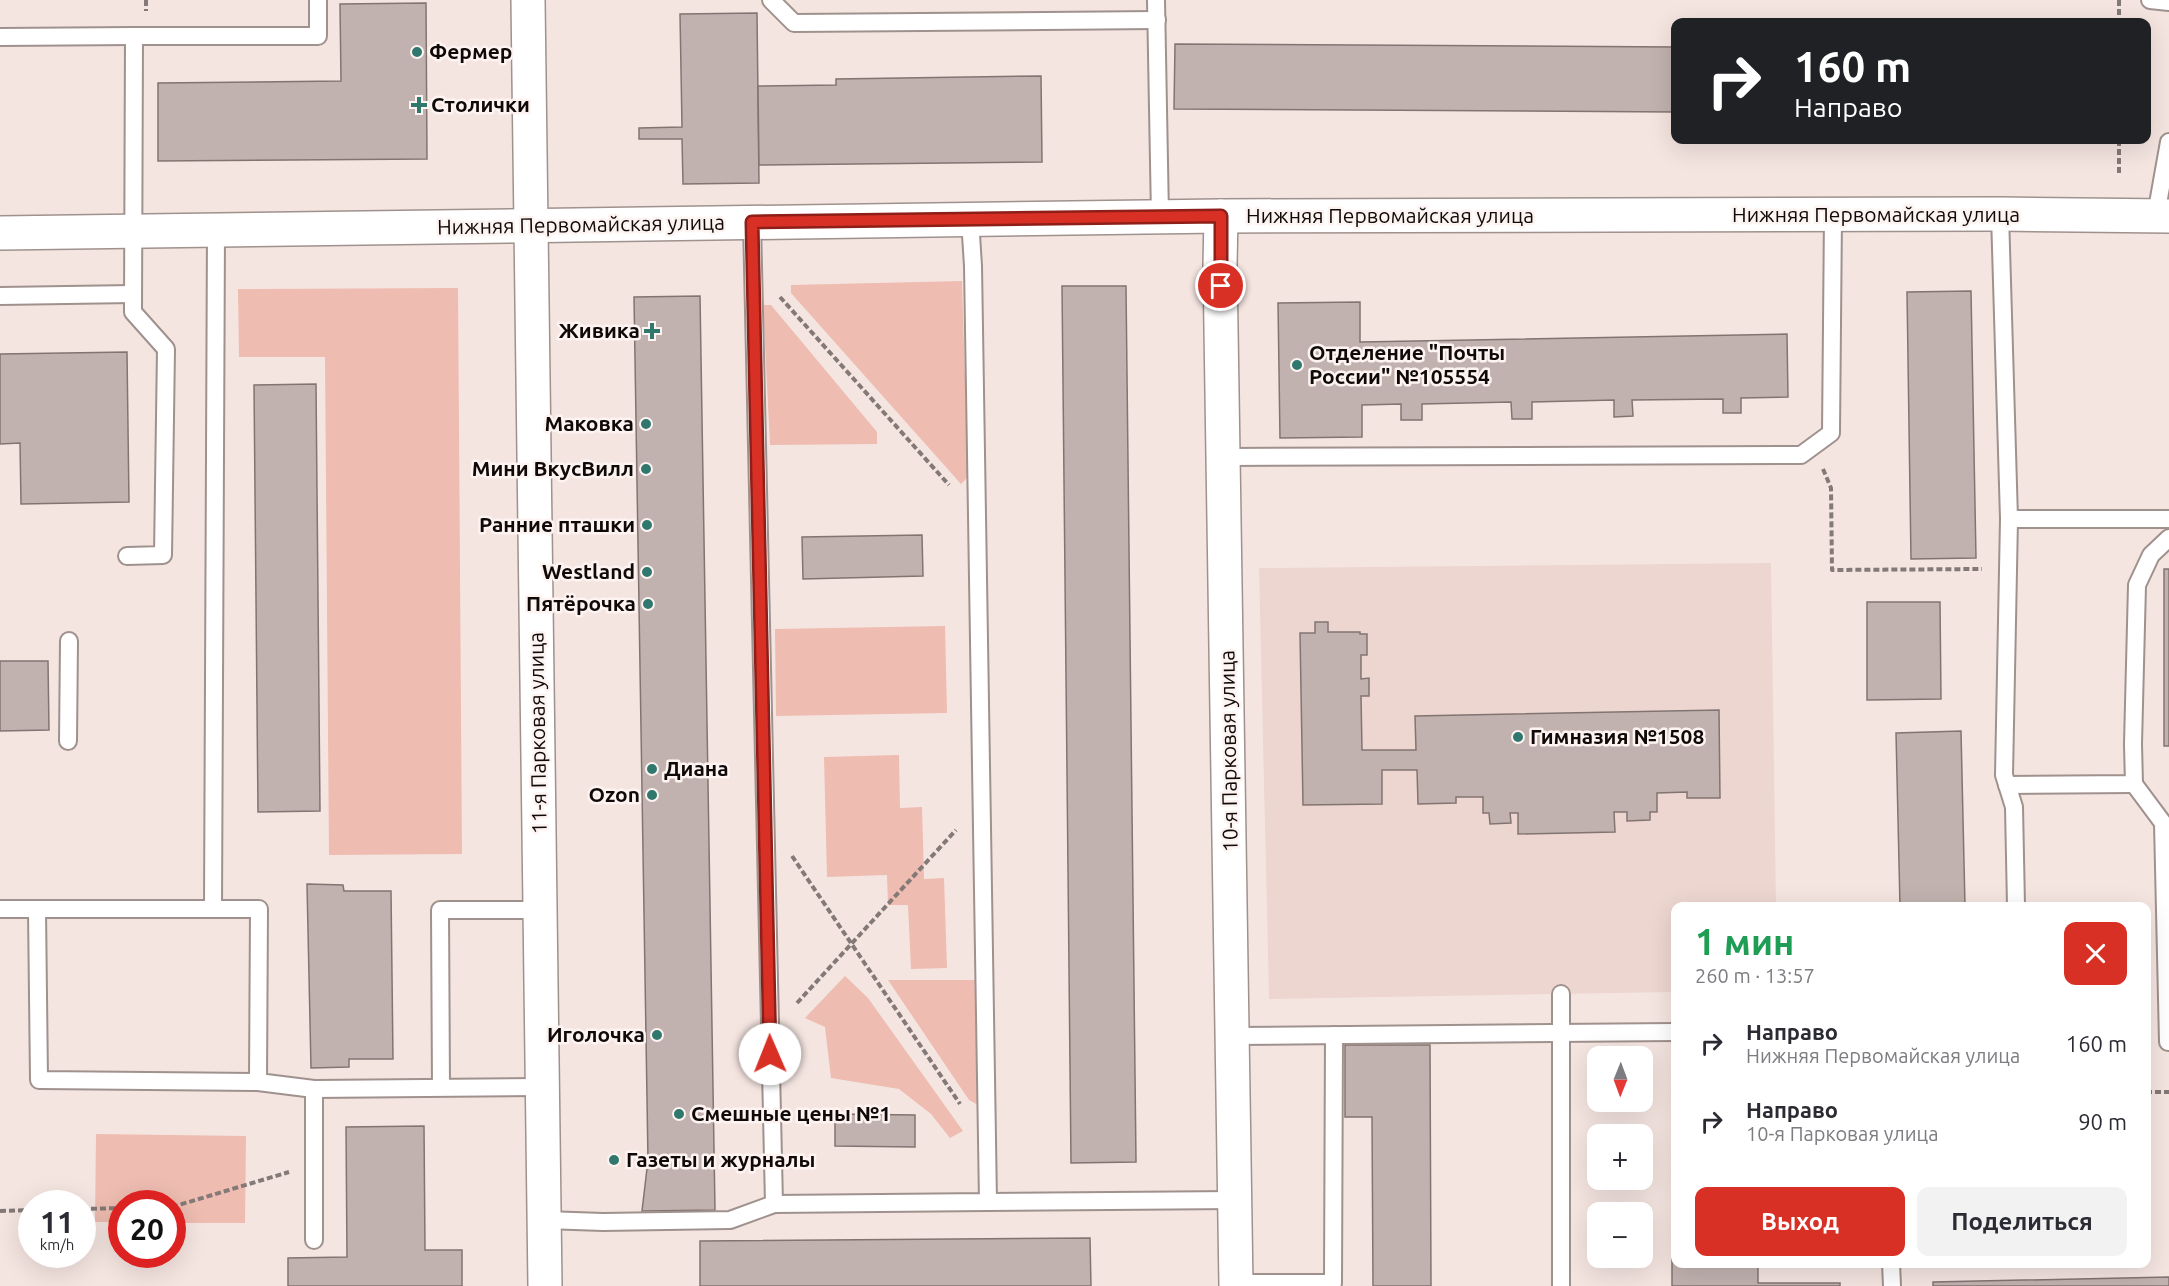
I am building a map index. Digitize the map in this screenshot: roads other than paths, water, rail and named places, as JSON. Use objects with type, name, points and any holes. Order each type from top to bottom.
[{"type":"street","name":"11-я Парковая улица","points":[[528,0],[545,1286]]},
{"type":"street","name":"Нижняя Первомайская улица","points":[[0,233],[1160,216],[2163,215]]},
{"type":"street","name":"10-я Парковая улица","points":[[1221,216],[1236,1285]]},
{"type":"lane","points":[[0,37],[318,36],[318,0]]},
{"type":"lane","points":[[771,0],[794,23],[1157,20]]},
{"type":"lane","points":[[1156,0],[1160,216]]},
{"type":"lane","points":[[2150,0],[2169,2]]},
{"type":"lane","points":[[127,556],[163,555],[166,349],[133,312],[134,36]]},
{"type":"lane","points":[[2163,215],[2169,142]]},
{"type":"lane","points":[[2000,214],[2009,519],[2004,776],[2014,807],[2016,902]]},
{"type":"lane","points":[[1225,457],[1801,455],[1831,433],[1833,215]]},
{"type":"lane","points":[[970,219],[973,266],[988,1202]]},
{"type":"lane","points":[[752,222],[774,1204]]},
{"type":"lane","points":[[213,909],[216,230]]},
{"type":"lane","points":[[0,296],[133,294]]},
{"type":"lane","points":[[2009,519],[2169,519]]},
{"type":"lane","points":[[2168,1042],[2163,823],[2134,784],[2133,744],[2137,585],[2151,555],[2169,538]]},
{"type":"lane","points":[[68,741],[69,641]]},
{"type":"lane","points":[[2007,785],[2134,784]]},
{"type":"lane","points":[[0,909],[259,909],[258,1082]]},
{"type":"lane","points":[[37,909],[39,1080],[258,1082],[314,1089],[541,1087]]},
{"type":"lane","points":[[441,1087],[440,910],[541,910]]},
{"type":"lane","points":[[1561,994],[1562,1286]]},
{"type":"lane","points":[[1233,1036],[1671,1032]]},
{"type":"lane","points":[[1236,1285],[1333,1283],[1334,1035]]},
{"type":"lane","points":[[314,1089],[314,1240]]},
{"type":"lane","points":[[544,1220],[603,1222],[730,1220],[774,1204],[1235,1200]]},
{"type":"lane","points":[[1891,1268],[1892,1286]]},
{"type":"place","name":"Фермер","points":[[417,52]]},
{"type":"place","name":"Столички","points":[[419,105]]},
{"type":"place","name":"Живика","points":[[652,331]]},
{"type":"place","name":"Отделение \"Почты России\" №105554","points":[[1297,365]]},
{"type":"place","name":"Маковка","points":[[646,424]]},
{"type":"place","name":"Мини ВкусВилл","points":[[646,469]]},
{"type":"place","name":"Ранние пташки","points":[[647,525]]},
{"type":"place","name":"Westland","points":[[647,572]]},
{"type":"place","name":"Пятёрочка","points":[[648,604]]},
{"type":"place","name":"Гимназия №1508","points":[[1518,737]]},
{"type":"place","name":"Диана","points":[[652,769]]},
{"type":"place","name":"Ozon","points":[[652,795]]},
{"type":"place","name":"Иголочка","points":[[657,1035]]},
{"type":"place","name":"Смешные цены №1","points":[[679,1114]]},
{"type":"place","name":"Газеты и журналы","points":[[614,1160]]}]
